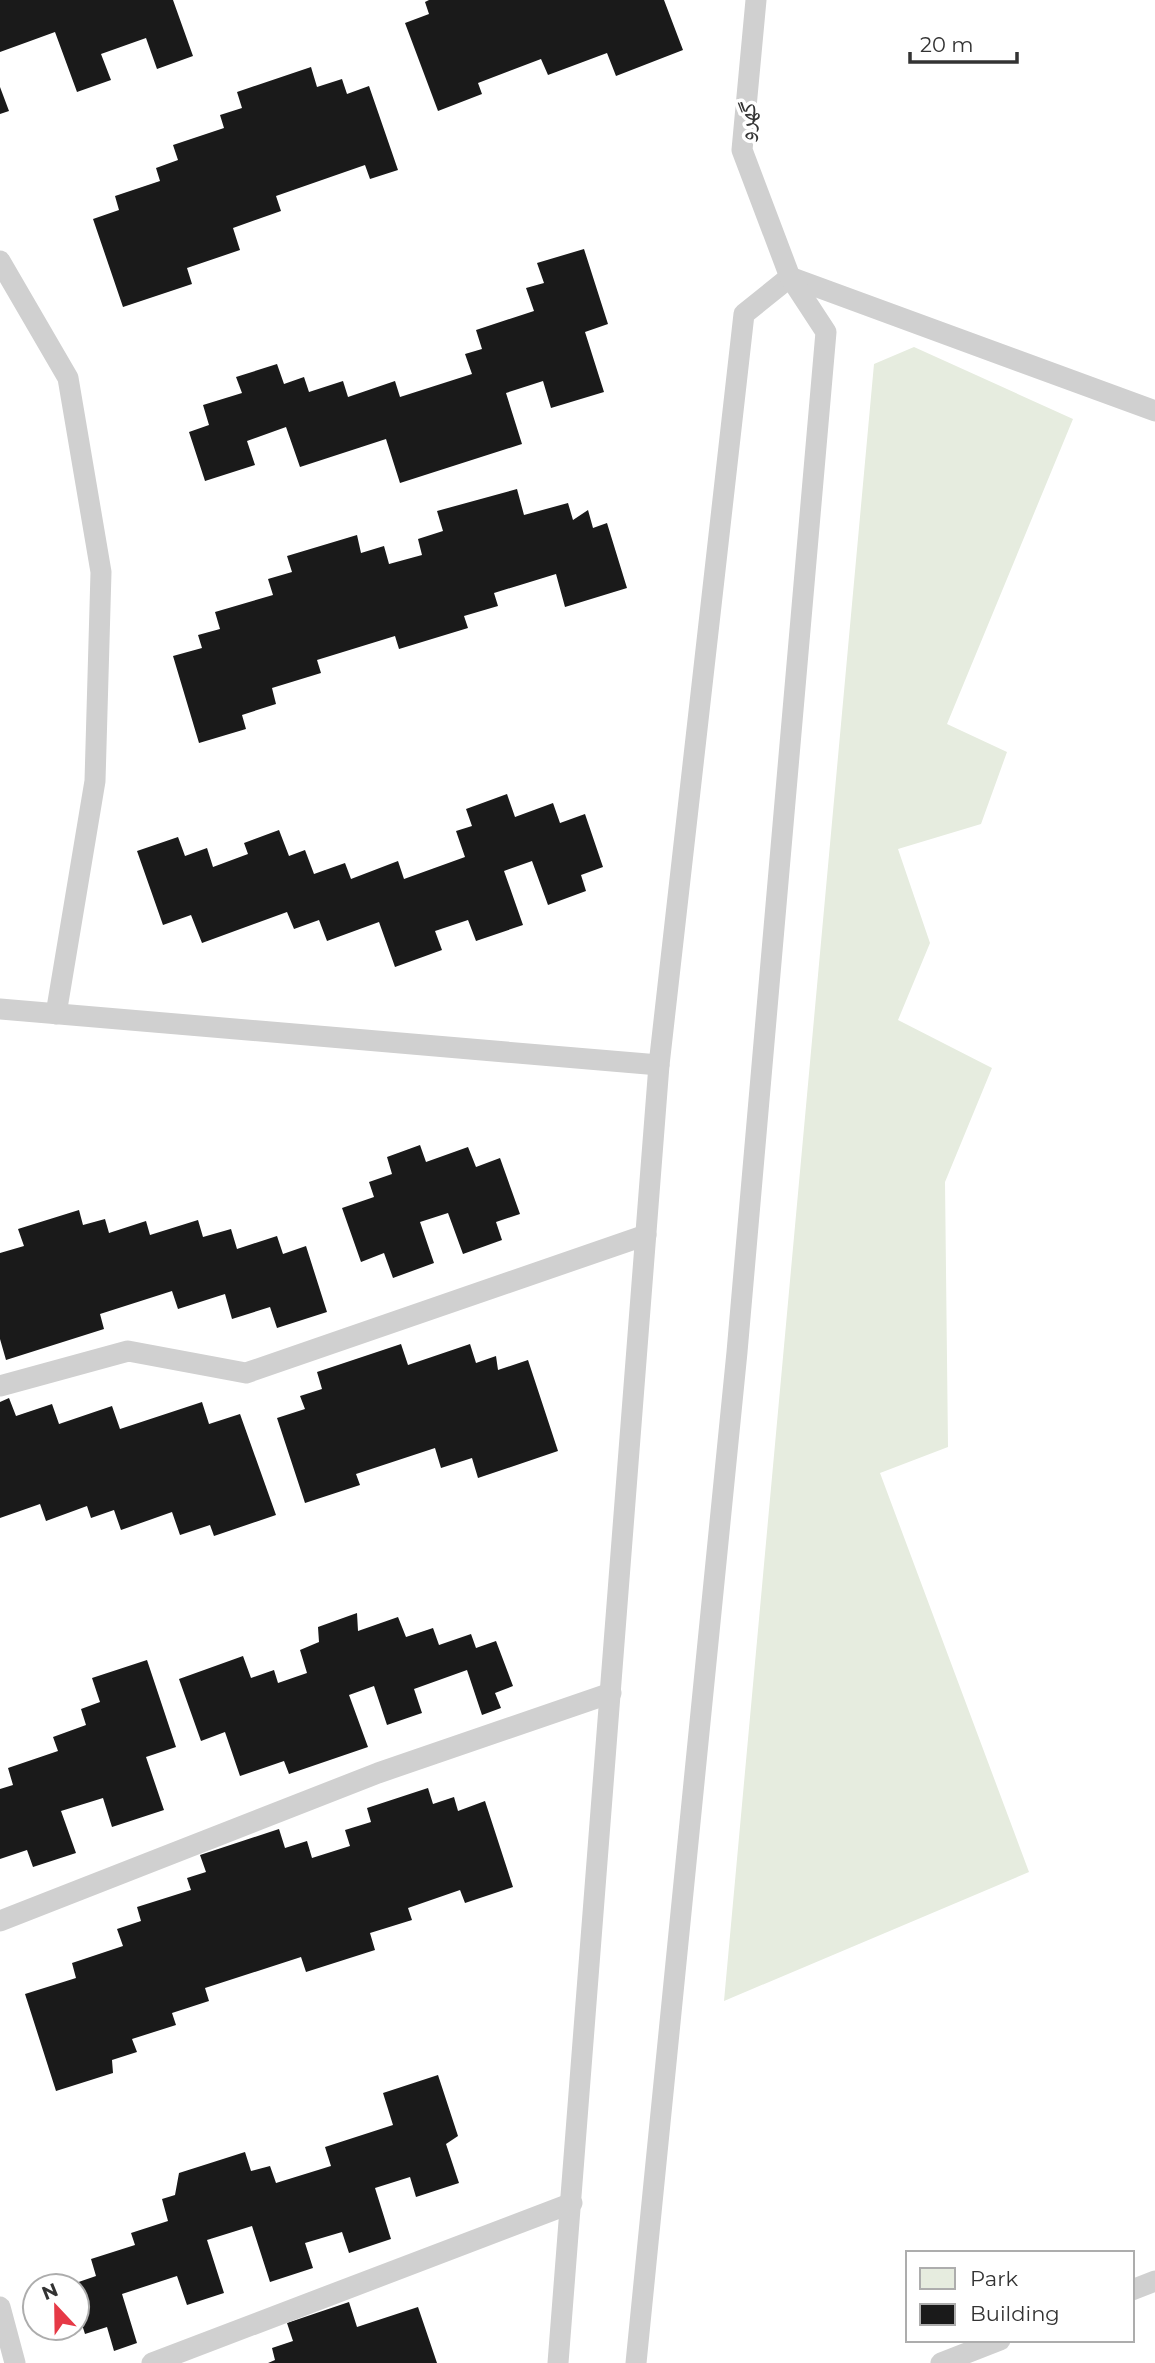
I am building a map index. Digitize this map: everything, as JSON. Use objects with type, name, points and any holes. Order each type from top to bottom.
[{"type":"lane","name":"گهرو","points":[[636,2363],[737,1352],[826,332],[790,277],[742,150],[755,0]]},
{"type":"lane","points":[[0,261],[68,378],[101,572],[95,781],[56,1014]]},
{"type":"lane","points":[[558,2363],[659,1065],[744,314],[790,277],[1155,411]]},
{"type":"lane","points":[[0,1009],[659,1065]]},
{"type":"lane","points":[[0,1386],[128,1351],[246,1373],[646,1235]]},
{"type":"lane","points":[[0,1921],[379,1773],[611,1693]]},
{"type":"lane","points":[[152,2363],[572,2203]]},
{"type":"lane","points":[[1134,2289],[1155,2281]]},
{"type":"lane","points":[[0,2307],[15,2363]]},
{"type":"lane","points":[[940,2363],[995,2342]]},
{"type":"green space","points":[[914,347],[1073,419],[947,724],[1007,752],[981,824],[898,849],[930,943],[898,1020],[992,1068],[945,1182],[948,1447],[880,1473],[1029,1872],[724,2001],[874,364]]},
{"type":"building","points":[[0,0],[173,0],[193,56],[157,69],[146,38],[101,54],[111,80],[77,92],[55,32],[0,52]]},
{"type":"building","points":[[664,0],[683,50],[616,76],[607,53],[548,75],[541,59],[478,83],[482,94],[438,111],[405,23],[429,14],[425,2]]},
{"type":"building","points":[[311,67],[317,87],[342,79],[347,94],[369,86],[398,170],[370,179],[365,165],[276,196],[281,211],[233,228],[240,250],[187,268],[192,284],[123,307],[93,219],[119,210],[115,196],[160,181],[156,168],[178,160],[173,145],[224,128],[220,115],[242,108],[237,92]]},
{"type":"building","points":[[0,87],[9,111],[0,114]]},
{"type":"building","points":[[584,249],[608,324],[585,332],[604,392],[551,408],[543,381],[506,393],[522,444],[400,483],[386,439],[300,467],[286,427],[247,441],[255,465],[205,481],[189,432],[209,425],[203,405],[242,393],[236,377],[277,364],[284,384],[304,377],[309,392],[343,381],[348,397],[395,381],[400,397],[472,374],[465,354],[482,349],[476,330],[534,311],[526,288],[544,283],[537,263]]},
{"type":"building","points":[[517,489],[524,515],[568,503],[573,520],[588,510],[593,528],[607,523],[627,588],[565,607],[556,574],[494,593],[498,606],[464,616],[468,628],[399,649],[395,636],[317,660],[321,673],[272,688],[276,704],[242,715],[246,729],[199,743],[173,656],[202,648],[198,635],[220,629],[215,612],[273,595],[268,579],[292,572],[287,556],[357,535],[361,553],[384,546],[389,564],[422,555],[418,539],[443,531],[437,511]]},
{"type":"building","points":[[507,794],[515,817],[553,803],[560,823],[585,814],[603,867],[581,875],[586,891],[548,905],[532,861],[504,871],[523,925],[476,941],[468,920],[435,931],[442,950],[395,967],[379,922],[327,941],[319,920],[294,929],[287,912],[202,943],[191,915],[163,925],[137,851],[178,837],[185,856],[207,848],[213,867],[248,854],[244,843],[279,830],[289,856],[305,850],[314,874],[345,863],[351,879],[398,861],[404,879],[465,857],[456,831],[472,826],[466,809]]},
{"type":"building","points":[[420,1145],[426,1162],[468,1147],[476,1167],[500,1158],[520,1214],[496,1222],[502,1240],[463,1254],[448,1213],[420,1222],[434,1263],[393,1278],[384,1253],[361,1262],[342,1208],[374,1197],[369,1182],[392,1174],[387,1157]]},
{"type":"building","points":[[79,1210],[83,1225],[105,1219],[109,1233],[146,1221],[150,1235],[198,1220],[203,1237],[231,1229],[237,1249],[277,1236],[283,1254],[306,1246],[327,1312],[277,1328],[270,1307],[232,1319],[225,1294],[178,1309],[172,1291],[100,1314],[104,1329],[6,1360],[0,1339],[0,1253],[24,1246],[18,1229]]},
{"type":"building","points":[[401,1344],[408,1365],[470,1344],[476,1363],[496,1356],[498,1370],[528,1360],[558,1451],[478,1478],[472,1458],[441,1468],[435,1448],[356,1474],[360,1485],[305,1503],[277,1418],[305,1409],[300,1396],[322,1389],[317,1372]]},
{"type":"building","points":[[9,1398],[16,1416],[52,1404],[59,1424],[112,1406],[120,1429],[202,1402],[209,1424],[240,1414],[276,1515],[214,1536],[210,1525],[180,1535],[172,1512],[121,1530],[114,1510],[91,1518],[87,1506],[46,1521],[40,1504],[0,1518],[0,1402]]},
{"type":"building","points":[[357,1613],[358,1631],[398,1617],[406,1637],[433,1628],[439,1645],[471,1634],[476,1648],[496,1641],[513,1686],[495,1693],[501,1708],[482,1715],[467,1670],[414,1689],[422,1713],[387,1725],[374,1686],[349,1695],[368,1747],[289,1774],[284,1761],[240,1776],[225,1732],[201,1741],[179,1679],[243,1656],[251,1678],[274,1670],[278,1683],[307,1673],[300,1650],[319,1642],[318,1627]]},
{"type":"building","points":[[147,1660],[176,1747],[146,1757],[164,1810],[112,1827],[103,1798],[61,1811],[76,1853],[33,1867],[27,1850],[0,1859],[0,1789],[13,1785],[8,1768],[58,1751],[53,1737],[86,1725],[81,1709],[100,1702],[92,1678]]},
{"type":"building","points":[[428,1788],[433,1804],[454,1797],[458,1811],[485,1801],[513,1887],[465,1903],[460,1890],[408,1908],[412,1920],[370,1933],[375,1950],[306,1972],[301,1957],[205,1988],[209,2001],[172,2013],[176,2025],[132,2039],[137,2052],[112,2060],[113,2073],[56,2091],[25,1994],[76,1978],[72,1963],[123,1946],[117,1929],[141,1921],[137,1907],[191,1890],[187,1878],[206,1872],[200,1855],[279,1829],[285,1848],[307,1841],[312,1858],[350,1846],[345,1830],[371,1822],[367,1808]]},
{"type":"building","points":[[438,2075],[458,2136],[446,2144],[459,2183],[416,2197],[410,2177],[375,2188],[391,2239],[349,2253],[342,2232],[305,2243],[313,2268],[270,2282],[252,2226],[207,2240],[224,2293],[187,2305],[177,2276],[122,2294],[137,2343],[114,2351],[107,2327],[91,2332],[91,2278],[96,2276],[91,2259],[135,2245],[131,2233],[168,2221],[162,2199],[175,2195],[179,2173],[245,2152],[251,2171],[270,2166],[276,2183],[331,2166],[325,2147],[393,2125],[383,2093]]},
{"type":"building","points":[[349,2302],[357,2327],[418,2307],[437,2363],[268,2363],[275,2360],[272,2348],[293,2341],[287,2323]]}]
